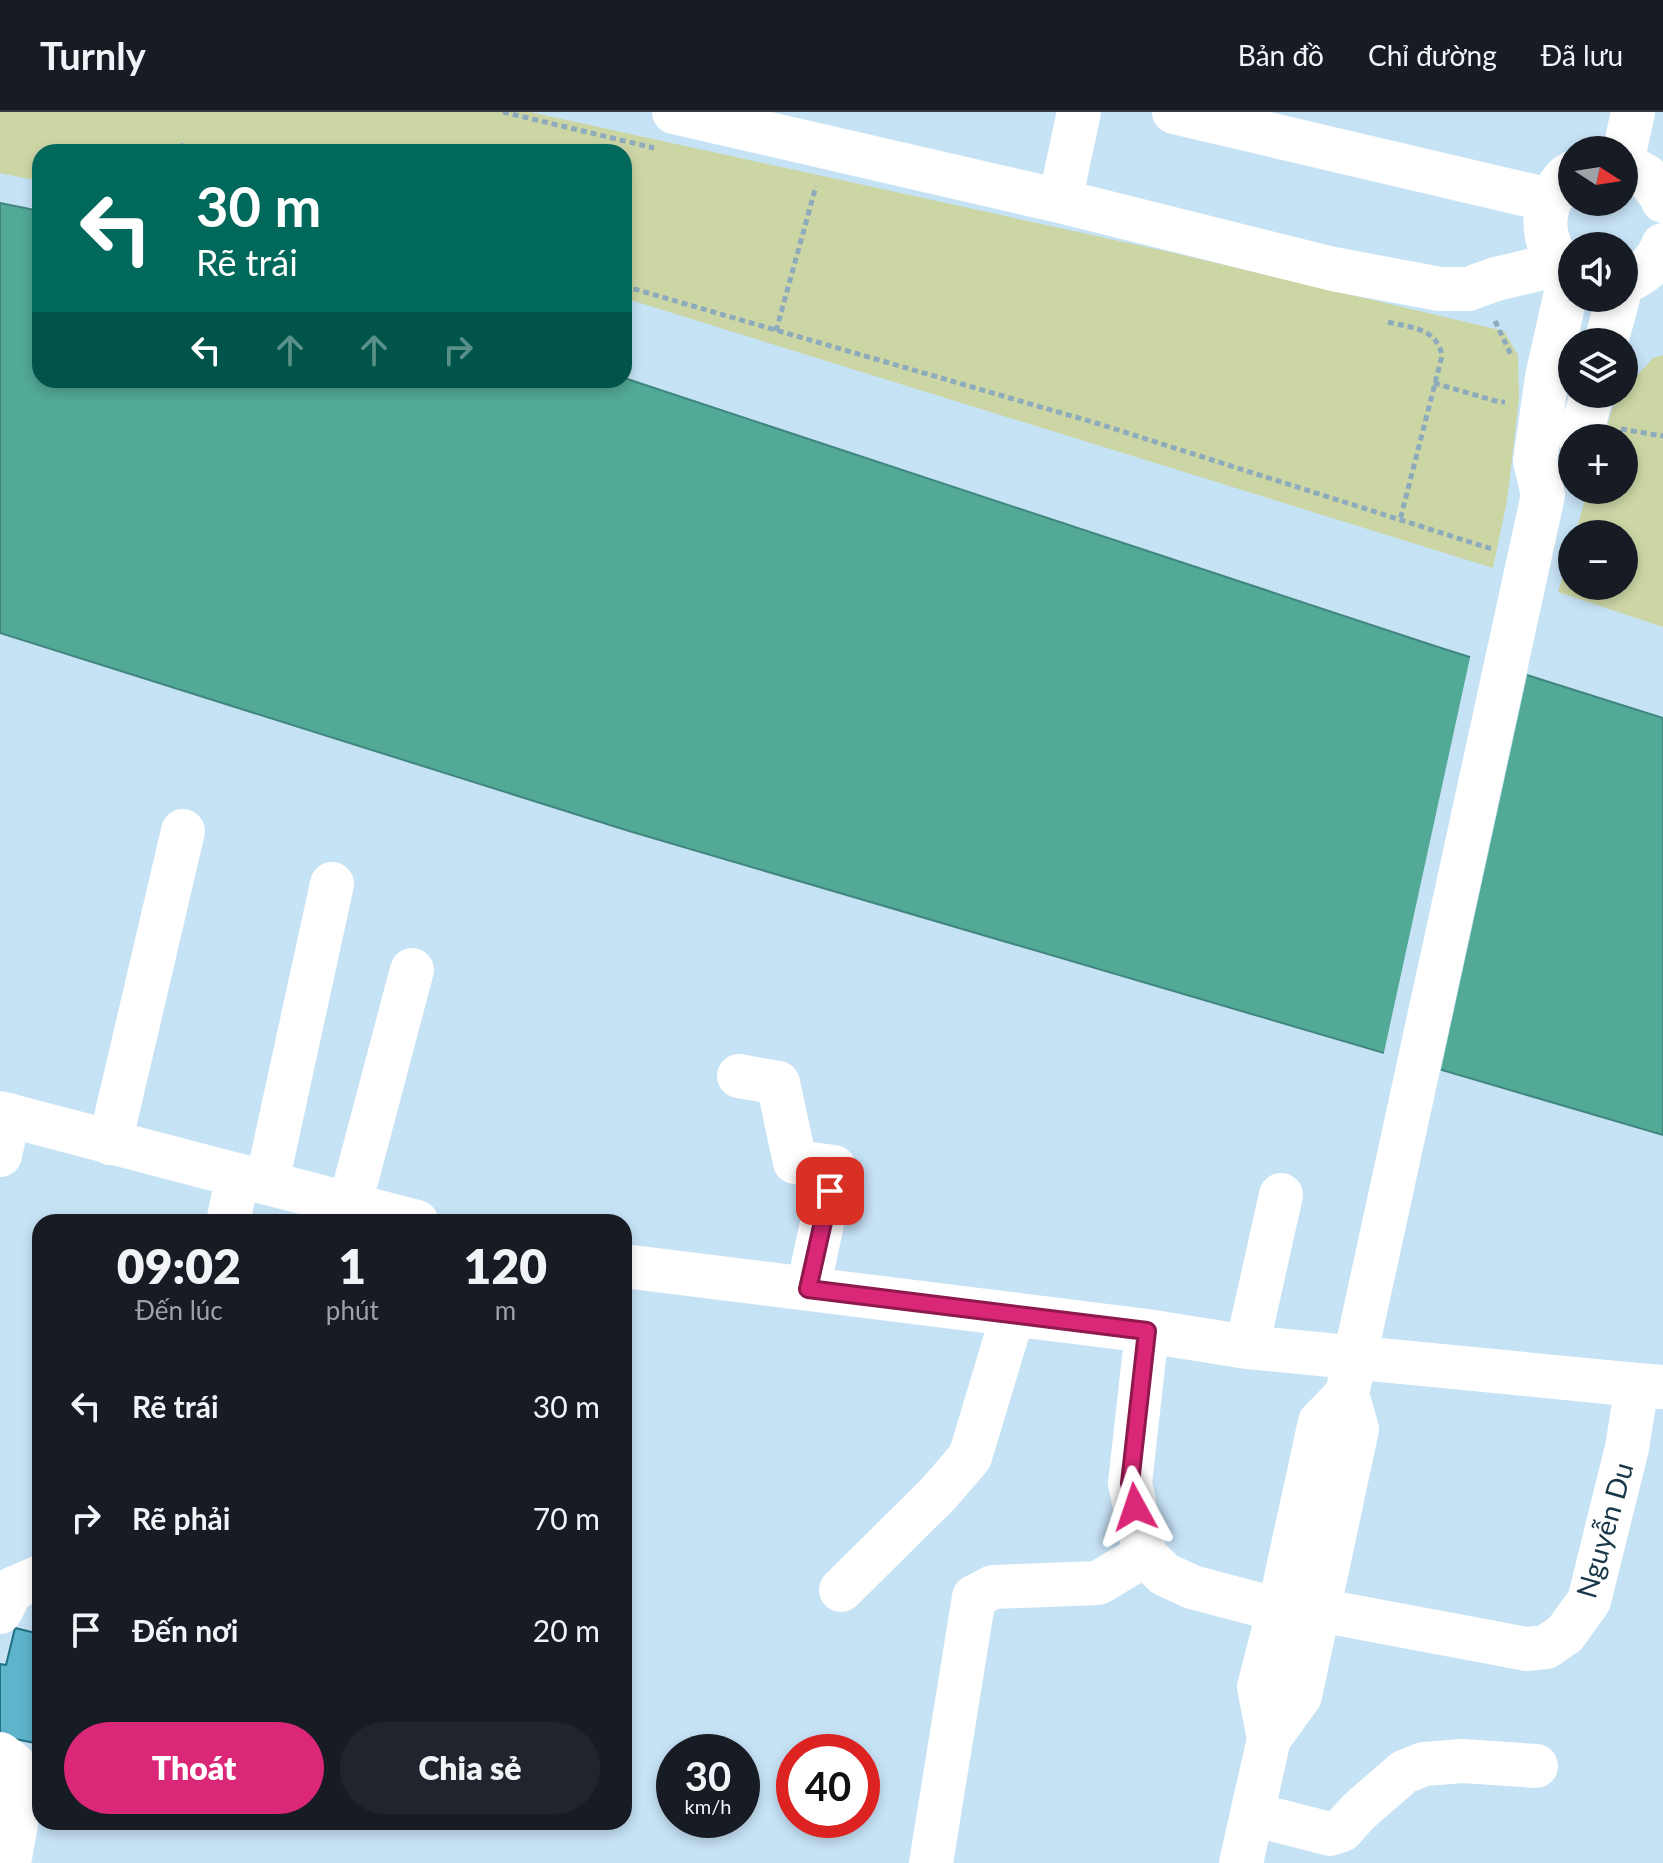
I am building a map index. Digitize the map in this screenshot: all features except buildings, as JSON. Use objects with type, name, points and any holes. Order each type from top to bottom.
[{"type":"street","points":[[1060,201],[1079,112]]},
{"type":"street","points":[[1174,112],[1558,186]]},
{"type":"street","points":[[1628,136],[1633,112]]},
{"type":"street","points":[[666,130],[1060,201],[1333,269],[1440,289],[1468,289],[1496,279],[1558,272]]},
{"type":"street","points":[[1638,172],[1646,176],[1663,201]]},
{"type":"street","points":[[1558,193],[1544,222],[1548,244],[1558,258]]},
{"type":"street","points":[[1638,277],[1663,248]]},
{"type":"street","points":[[1241,1863],[1269,1739],[1300,1696],[1299,1610],[1357,1429],[1349,1386],[1511,559],[1557,481],[1535,461],[1559,312]]},
{"type":"street","points":[[110,1143],[183,831]]},
{"type":"street","points":[[233,1214],[253,1179],[332,884]]},
{"type":"street","points":[[350,1204],[412,970]]},
{"type":"street","points":[[739,1076],[778,1083],[795,1162],[834,1167],[808,1289]]},
{"type":"street","points":[[3,1128],[110,1143],[387,1214]]},
{"type":"street","points":[[1247,1347],[1281,1195]]},
{"type":"street","points":[[632,1267],[1147,1331],[1247,1347],[1650,1386]]},
{"type":"street","points":[[841,1590],[938,1494],[970,1457],[1013,1314]]},
{"type":"street","points":[[931,1863],[974,1597],[993,1587],[1098,1583],[1145,1555],[1130,1483],[1147,1331]]},
{"type":"street","name":"Nguyễn Du","points":[[1145,1555],[1164,1574],[1192,1587],[1299,1610],[1526,1649],[1546,1647],[1565,1634],[1589,1601],[1627,1448],[1650,1386]]},
{"type":"street","points":[[0,1612],[12,1589],[32,1580]]},
{"type":"street","points":[[0,1754],[13,1764],[18,1812],[9,1863]]},
{"type":"street","points":[[1252,1814],[1330,1834],[1342,1830],[1404,1772],[1424,1764],[1463,1761],[1536,1766]]},
{"type":"path","points":[[503,112],[666,130]]},
{"type":"path","points":[[776,331],[816,186],[802,183]]},
{"type":"path","points":[[632,288],[1096,423],[1400,520],[1511,559]]},
{"type":"path","points":[[1378,320],[1424,331],[1438,341],[1442,356],[1400,520]]},
{"type":"path","points":[[1494,320],[1512,360]]},
{"type":"path","points":[[1434,382],[1499,402],[1506,402],[1512,396]]},
{"type":"path","points":[[1638,435],[1663,436]]},
{"type":"shaded area","points":[[0,112],[530,112],[1174,253],[1504,331],[1518,355],[1519,398],[1507,501],[1493,568],[632,300],[632,144],[32,144],[32,179],[0,173]]},
{"type":"shaded area","points":[[0,203],[32,209],[32,388],[632,388],[632,381],[1438,647],[1663,718],[1663,1135],[629,831],[0,633]]},
{"type":"shaded area","points":[[1663,355],[1663,627],[1582,600],[1638,600],[1638,520],[1579,520],[1584,504],[1638,504],[1638,424],[1608,424],[1613,408],[1638,408],[1638,375],[1653,358]]},
{"type":"pier","points":[[1471,653],[1528,671],[1440,1074],[1383,1057]]},
{"type":"route","points":[[830,1191],[808,1289],[1147,1331],[1130,1483],[1135,1507]]}]
